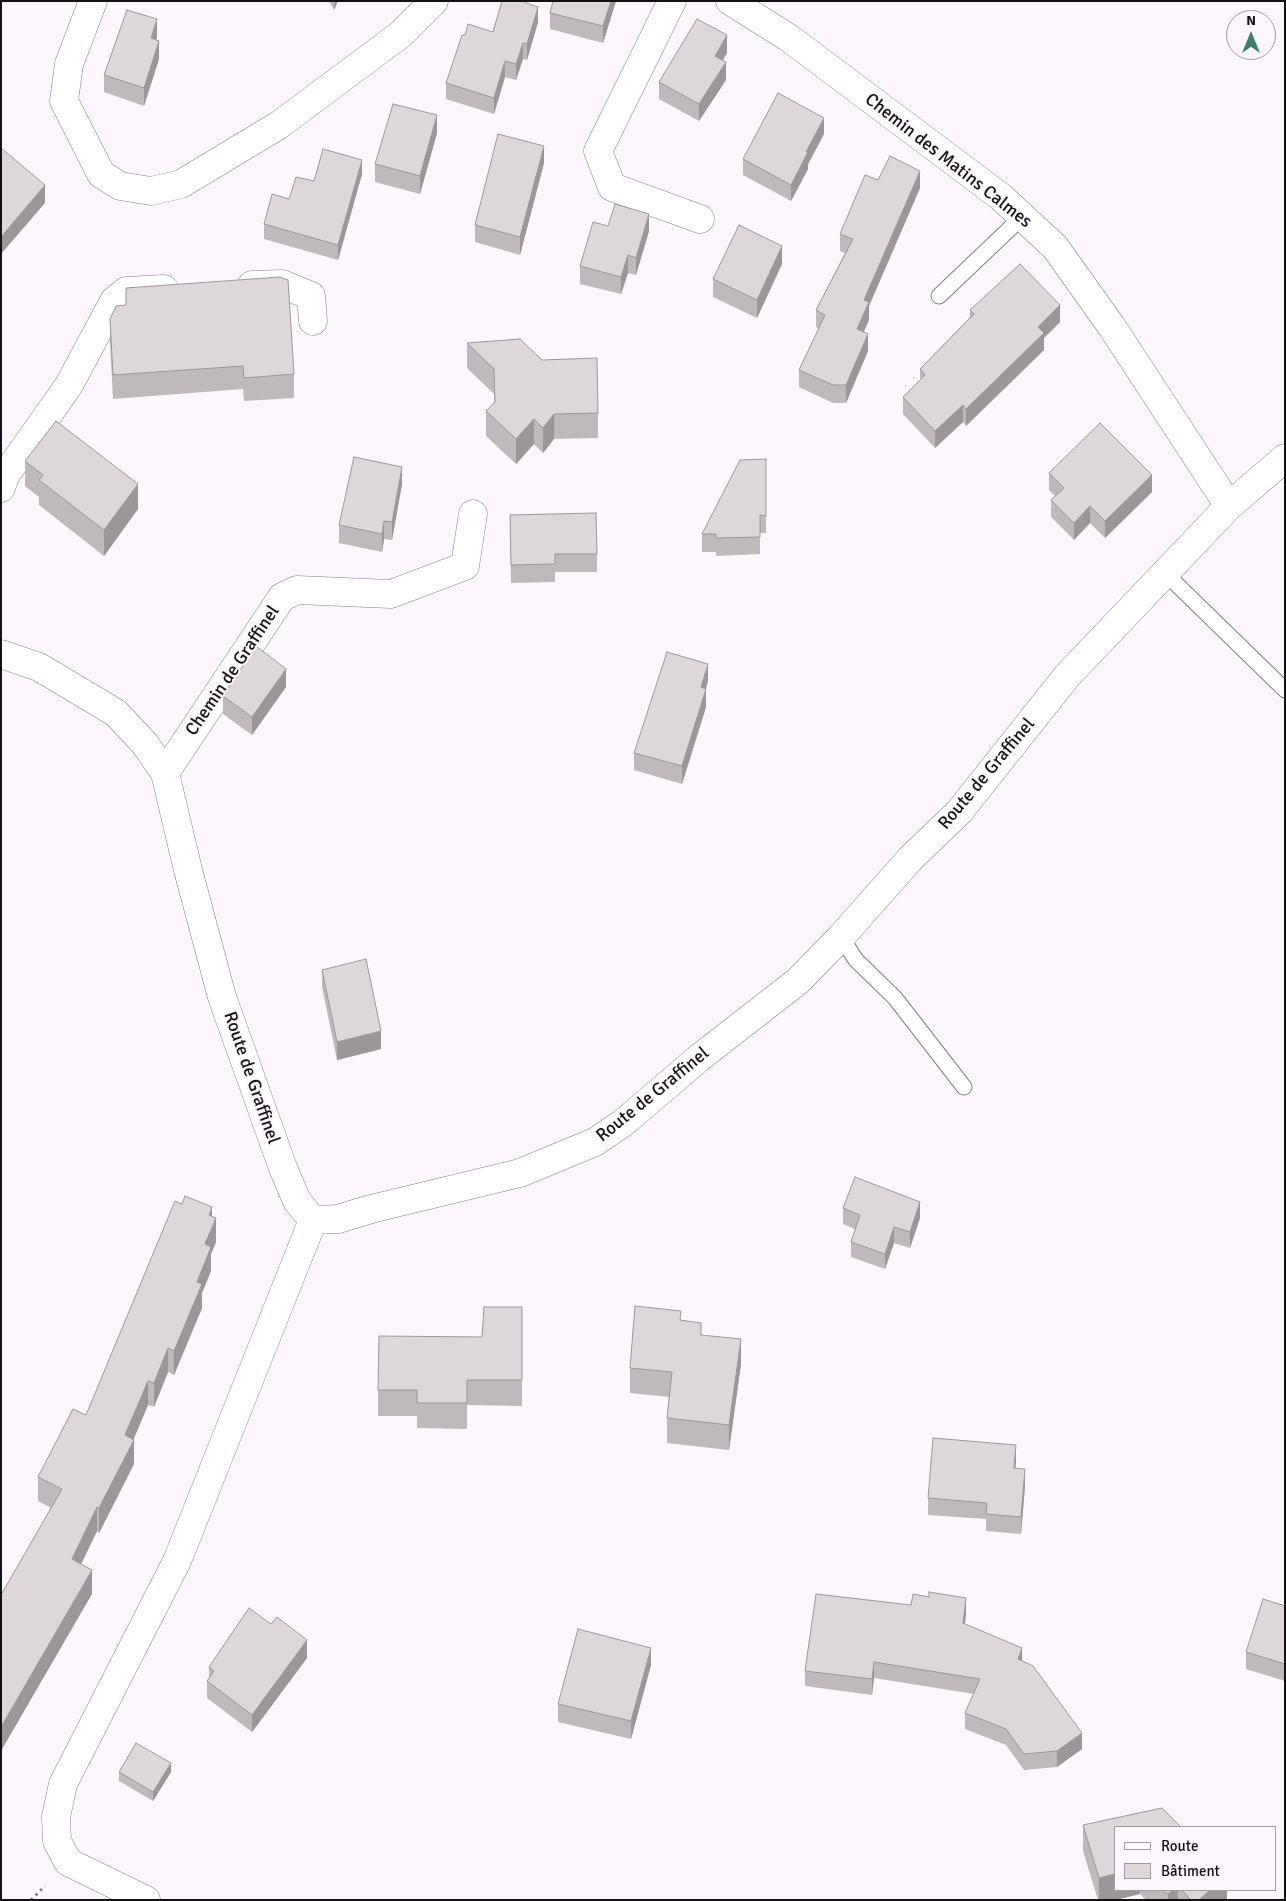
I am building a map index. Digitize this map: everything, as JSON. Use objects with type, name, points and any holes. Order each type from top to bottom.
[{"type":"street","points":[[92,1],[69,64],[64,101],[101,174],[120,186],[151,191],[181,184],[279,125],[401,34],[434,1]]},
{"type":"street","points":[[672,1],[598,151],[612,187],[700,219]]},
{"type":"street","name":"Chemin des Matins Calmes","points":[[730,1],[789,38],[1001,197],[1061,255],[1112,327],[1229,506]]},
{"type":"street","points":[[224,287],[282,284],[311,296],[312,321]]},
{"type":"street","points":[[1,488],[5,476],[69,385],[114,301],[126,290],[185,288]]},
{"type":"street","name":"Route de Graffinel","points":[[1,654],[39,667],[116,713],[145,744],[165,773],[188,870],[222,997],[283,1168],[297,1201],[313,1220],[338,1219],[520,1173],[595,1142],[622,1123],[699,1058],[798,981],[841,937],[910,859],[959,812],[1067,676],[1229,506],[1285,458]]},
{"type":"street","name":"Chemin de Graffinel","points":[[165,773],[282,597],[297,590],[391,594],[465,566],[474,514]]},
{"type":"street","points":[[146,1900],[68,1862],[57,1841],[56,1817],[63,1784],[177,1561],[313,1220]]},
{"type":"lane","points":[[939,296],[1022,217]]},
{"type":"lane","points":[[1165,573],[1285,690]]},
{"type":"lane","points":[[841,937],[856,960],[895,998],[964,1087]]},
{"type":"building","points":[[502,1],[521,1],[538,7],[527,44],[523,43],[516,64],[505,61],[494,98],[446,83],[462,35],[465,35],[468,24],[493,32]]},
{"type":"building","points":[[553,1],[611,1],[603,26],[550,13]]},
{"type":"building","points":[[127,10],[157,19],[151,38],[159,41],[144,88],[104,75]]},
{"type":"building","points":[[697,19],[727,35],[715,56],[726,62],[699,104],[659,82]]},
{"type":"building","points":[[778,93],[824,118],[791,185],[743,159]]},
{"type":"building","points":[[393,104],[437,115],[420,176],[375,164]]},
{"type":"building","points":[[498,134],[544,146],[520,237],[475,225]]},
{"type":"building","points":[[1,148],[45,185],[1,237]]},
{"type":"building","points":[[323,149],[362,160],[338,245],[264,224],[272,194],[289,199],[296,177],[314,181]]},
{"type":"building","points":[[890,156],[920,171],[864,300],[869,302],[857,329],[868,334],[846,385],[833,385],[799,370],[825,315],[816,310],[853,239],[840,234],[865,175],[878,180]]},
{"type":"building","points":[[615,204],[649,214],[636,258],[628,255],[621,277],[580,266],[593,222],[608,226]]},
{"type":"building","points":[[739,225],[782,246],[757,300],[713,279]]},
{"type":"building","points":[[1020,264],[1060,305],[1038,327],[1044,333],[966,409],[963,405],[935,431],[903,397],[925,375],[920,369],[974,314],[970,310]]},
{"type":"building","points":[[280,277],[288,280],[294,374],[244,378],[243,366],[113,375],[110,319],[116,306],[126,305],[126,288]]},
{"type":"building","points":[[520,339],[542,360],[597,358],[598,413],[554,414],[543,428],[534,419],[516,439],[486,411],[495,402],[494,369],[467,343]]},
{"type":"building","points":[[56,421],[138,484],[104,530],[39,480],[43,475],[25,461]]},
{"type":"building","points":[[1100,423],[1152,475],[1105,521],[1090,506],[1074,523],[1051,500],[1064,488],[1049,473]]},
{"type":"building","points":[[354,457],[402,467],[392,522],[384,521],[382,534],[339,525]]},
{"type":"building","points":[[766,459],[766,516],[760,515],[760,537],[716,538],[716,534],[702,534],[740,460]]},
{"type":"building","points":[[596,513],[597,554],[555,554],[555,564],[511,565],[510,515]]},
{"type":"building","points":[[256,646],[286,669],[252,717],[223,696]]},
{"type":"building","points":[[667,652],[708,664],[701,687],[706,689],[682,766],[634,753]]},
{"type":"building","points":[[366,959],[381,1031],[337,1042],[322,970]]},
{"type":"building","points":[[855,1177],[920,1202],[910,1232],[894,1227],[885,1254],[851,1242],[860,1215],[843,1208]]},
{"type":"building","points":[[185,1196],[212,1207],[209,1215],[216,1218],[205,1244],[211,1247],[197,1282],[202,1284],[174,1351],[168,1348],[154,1383],[148,1381],[125,1435],[134,1440],[99,1508],[97,1507],[72,1559],[92,1570],[1,1727],[1,1595],[62,1489],[38,1477],[73,1409],[86,1415],[175,1201],[182,1204]]},
{"type":"building","points":[[635,1306],[681,1311],[680,1320],[701,1323],[701,1335],[741,1339],[729,1425],[667,1418],[672,1372],[630,1368]]},
{"type":"building","points":[[484,1307],[522,1307],[522,1380],[467,1380],[467,1403],[417,1403],[417,1390],[378,1390],[379,1336],[482,1337]]},
{"type":"building","points":[[933,1438],[1016,1445],[1014,1468],[1025,1469],[1021,1517],[986,1514],[987,1503],[928,1498]]},
{"type":"building","points":[[929,1592],[966,1598],[963,1623],[1022,1648],[1018,1659],[1033,1666],[1082,1733],[1057,1751],[1024,1754],[1006,1729],[965,1713],[980,1679],[874,1662],[872,1679],[805,1671],[816,1594],[911,1605],[913,1594],[929,1597]]},
{"type":"building","points":[[1263,1599],[1285,1606],[1285,1664],[1246,1652]]},
{"type":"building","points":[[249,1608],[271,1624],[277,1617],[307,1640],[252,1715],[207,1681],[214,1671],[209,1667]]},
{"type":"building","points":[[578,1629],[651,1648],[631,1721],[558,1704]]},
{"type":"building","points":[[136,1743],[171,1763],[153,1792],[119,1772]]},
{"type":"building","points":[[1162,1808],[1180,1826],[1114,1826],[1114,1874],[1099,1878],[1083,1825]]},
{"type":"building","points":[[1183,1891],[1209,1891],[1199,1900],[1191,1900]]}]
